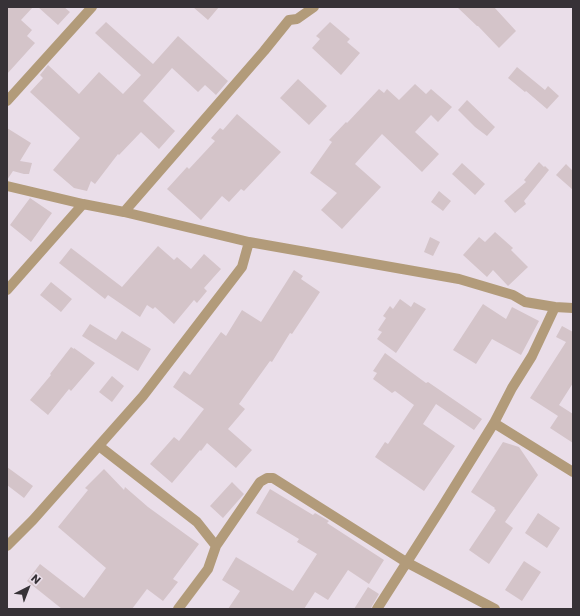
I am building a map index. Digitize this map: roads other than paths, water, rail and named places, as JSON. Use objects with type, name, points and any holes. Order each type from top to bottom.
[{"type":"street","points":[[7,101],[92,7]]},
{"type":"street","points":[[124,212],[264,51],[289,20],[297,19],[314,7]]},
{"type":"street","points":[[7,186],[249,242],[459,279],[513,295],[525,302],[555,307],[573,308]]},
{"type":"street","points":[[7,290],[83,204]]},
{"type":"street","points":[[7,546],[33,520],[143,396],[242,267],[249,242]]},
{"type":"street","points":[[377,609],[494,423],[512,388],[532,356],[555,307]]},
{"type":"street","points":[[494,423],[573,472]]},
{"type":"street","points":[[99,446],[197,522],[216,546]]},
{"type":"street","points":[[178,609],[208,569],[216,546],[260,482],[267,478],[273,478],[406,562],[495,609]]}]
